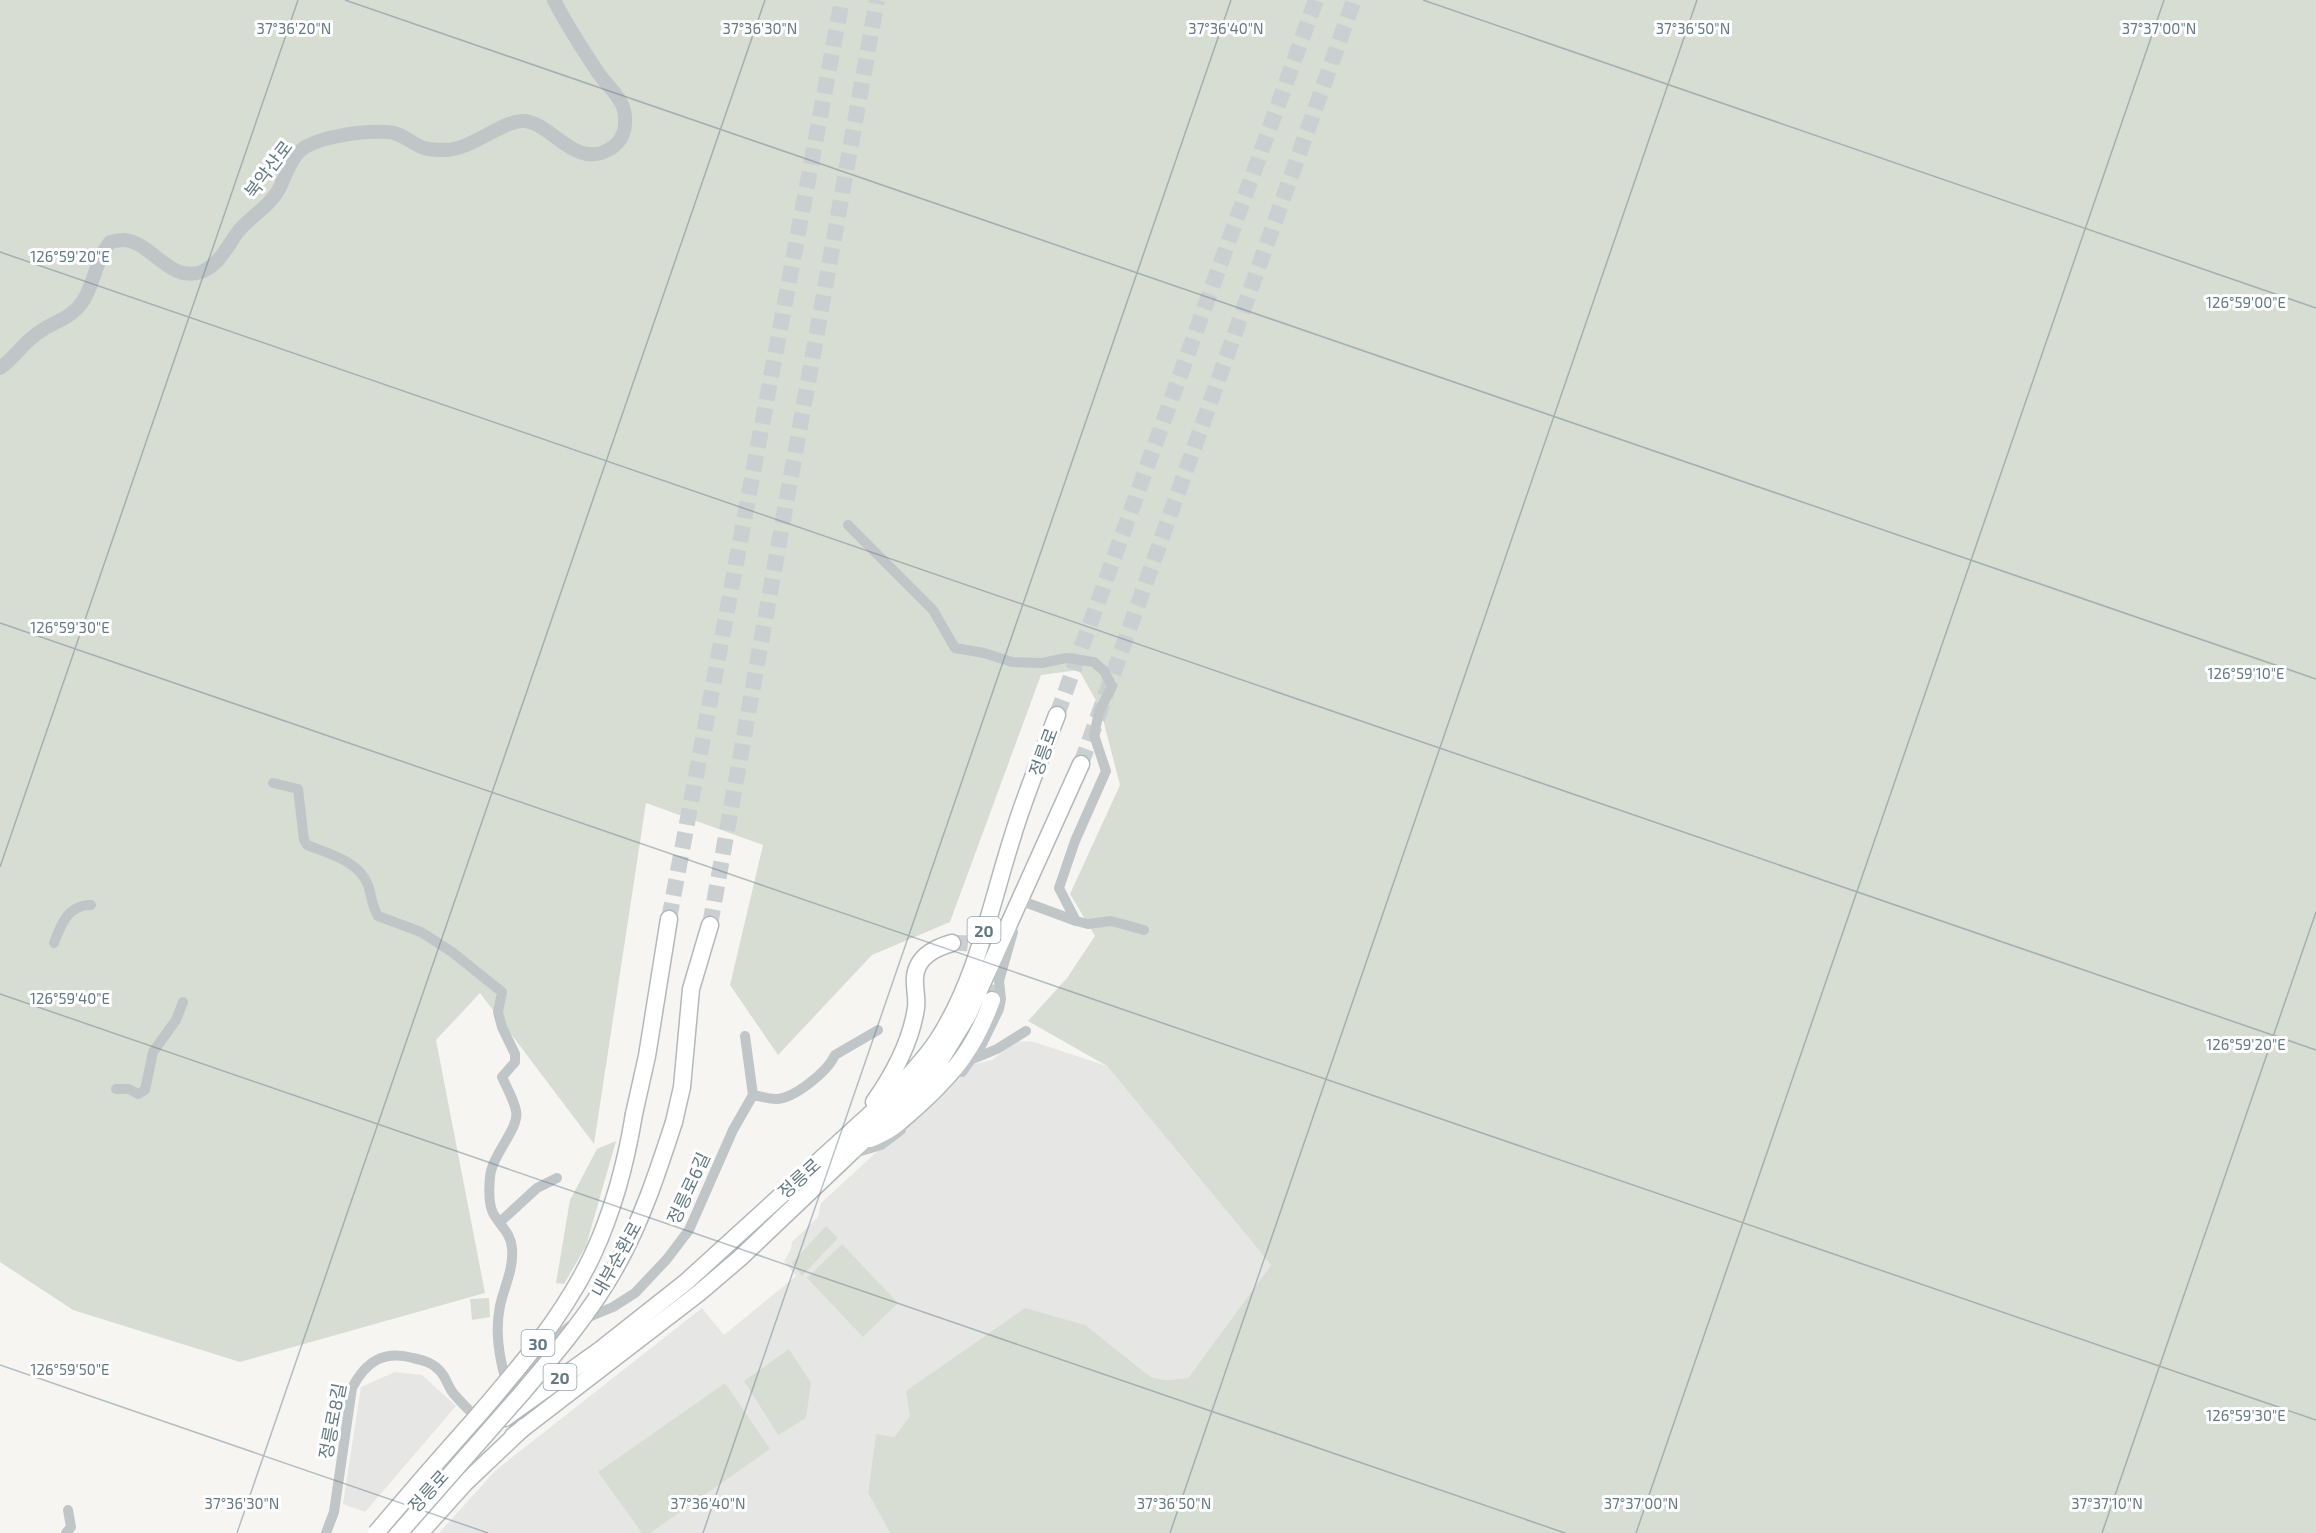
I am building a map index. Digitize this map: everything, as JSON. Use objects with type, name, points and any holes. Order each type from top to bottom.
[{"type":"main road","name":"정릉로","points":[[392,1532],[455,1460],[489,1430],[600,1350],[678,1289],[865,1119],[915,1070],[937,1041],[955,1010],[971,971],[1013,833],[1057,715]]},
{"type":"main road","name":"정릉로","points":[[419,1532],[476,1464],[699,1293],[772,1229],[938,1064],[968,1015],[1081,764]]},
{"type":"main road","name":"내부순환로","points":[[376,1533],[509,1380],[561,1312],[593,1254],[626,1160],[647,1056],[669,920]]},
{"type":"main road","name":"내부순환로","points":[[392,1532],[550,1360],[616,1267],[654,1184],[674,1122],[682,1087],[691,989],[710,925]]},
{"type":"main road","points":[[865,1119],[903,1052],[916,1007],[914,979],[918,965],[929,953],[952,943]]},
{"type":"main road","points":[[863,1141],[891,1130],[948,1078],[977,1036],[992,1000]]},
{"type":"main road","points":[[772,1229],[765,1227],[769,1219],[812,1180],[821,1159]]},
{"type":"main road","points":[[419,1532],[452,1496],[524,1427]]},
{"type":"street","name":"북악산로","points":[[0,368],[15,356],[32,337],[75,312],[84,299],[100,254],[110,242],[124,240],[143,248],[166,265],[183,273],[197,273],[206,270],[220,259],[242,226],[265,207],[276,194],[293,159],[308,146],[342,135],[390,131],[424,148],[448,150],[480,140],[507,125],[522,121],[534,123],[586,155],[599,155],[614,146],[623,134],[625,116],[622,105],[599,74],[554,0]]},
{"type":"street","points":[[848,525],[933,610],[955,648],[984,653],[1012,662],[1042,663],[1066,658],[1085,660],[1094,662],[1104,671],[1112,686],[1099,712],[1094,735],[1106,771],[1059,888],[1076,921]]},
{"type":"street","points":[[273,783],[298,789],[304,840],[307,844],[360,869],[371,892],[370,902],[378,916],[421,932],[452,952],[502,992],[498,1012],[502,1027],[515,1054],[515,1062],[502,1077],[517,1111],[516,1125],[501,1146],[490,1174],[490,1200],[492,1212],[507,1231],[512,1249],[510,1273],[500,1304],[498,1321],[502,1373],[511,1395]]},
{"type":"street","name":"정릉로","points":[[850,1154],[881,1145],[896,1135],[936,1099],[973,1059],[999,1009],[1001,999],[999,981],[1002,966],[1022,902],[1053,822]]},
{"type":"street","points":[[1022,902],[1088,924],[1111,921],[1144,930]]},
{"type":"street","points":[[54,943],[67,914],[79,905],[91,905]]},
{"type":"street","points":[[116,1089],[129,1089],[138,1094],[145,1090],[153,1052],[176,1020],[183,1002]]},
{"type":"street","points":[[745,1036],[753,1095],[778,1099],[796,1091],[817,1077],[832,1063],[835,1055],[878,1030]]},
{"type":"street","name":"정릉로","points":[[973,1059],[997,1049],[1026,1031]]},
{"type":"street","name":"정릉로6길","points":[[489,1430],[511,1395],[566,1329],[613,1307],[635,1293],[667,1259],[689,1230],[733,1130],[753,1095]]},
{"type":"street","points":[[500,1222],[537,1188],[557,1178]]},
{"type":"street","name":"정릉로8길","points":[[326,1533],[333,1512],[352,1388],[358,1375],[380,1358],[390,1354],[400,1354],[431,1363],[444,1375],[452,1391],[489,1430]]},
{"type":"street","points":[[66,1533],[71,1527],[68,1510]]},
{"type":"shaded area","points":[[0,0],[2316,0],[2316,1533],[890,1533],[868,1493],[876,1434],[894,1437],[910,1416],[906,1391],[1025,1308],[1085,1325],[1151,1377],[1166,1380],[1188,1378],[1271,1265],[1107,1066],[1028,1021],[1067,978],[1095,936],[1070,894],[1120,785],[1100,708],[1079,670],[1041,675],[950,922],[872,955],[778,1055],[730,985],[763,845],[646,803],[594,1144],[480,993],[436,1040],[485,1293],[240,1362],[73,1310],[0,1262]]},
{"type":"shaded area","points":[[1017,1041],[1034,1042],[1107,1066],[1271,1265],[1188,1378],[1166,1380],[1151,1377],[1130,1360],[910,1416],[894,1437],[876,1435],[868,1493],[890,1533],[439,1533],[496,1470],[702,1308],[724,1335],[796,1276],[784,1261],[792,1242],[818,1217],[821,1203],[971,1065],[992,1060]]},
{"type":"shaded area","points":[[616,1141],[586,1246],[564,1284],[556,1283],[570,1200],[597,1149]]},
{"type":"shaded area","points":[[826,1226],[838,1238],[802,1276],[792,1263]]},
{"type":"shaded area","points":[[842,1244],[898,1303],[863,1337],[807,1278]]},
{"type":"shaded area","points":[[489,1298],[490,1317],[472,1320],[470,1299]]},
{"type":"shaded area","points":[[789,1349],[811,1383],[806,1418],[778,1435],[744,1381]]},
{"type":"shaded area","points":[[395,1372],[422,1375],[456,1406],[365,1512],[343,1504],[361,1387]]},
{"type":"shaded area","points":[[725,1383],[770,1449],[650,1533],[642,1533],[598,1472]]},
{"type":"tunnel","points":[[669,919],[842,0]]},
{"type":"tunnel","points":[[710,925],[877,0]]},
{"type":"tunnel","points":[[1057,715],[1316,0]]},
{"type":"tunnel","points":[[1081,764],[1354,0]]},
{"type":"tunnel","points":[[952,943],[978,946],[986,950],[991,957],[994,965],[992,1000]]}]
